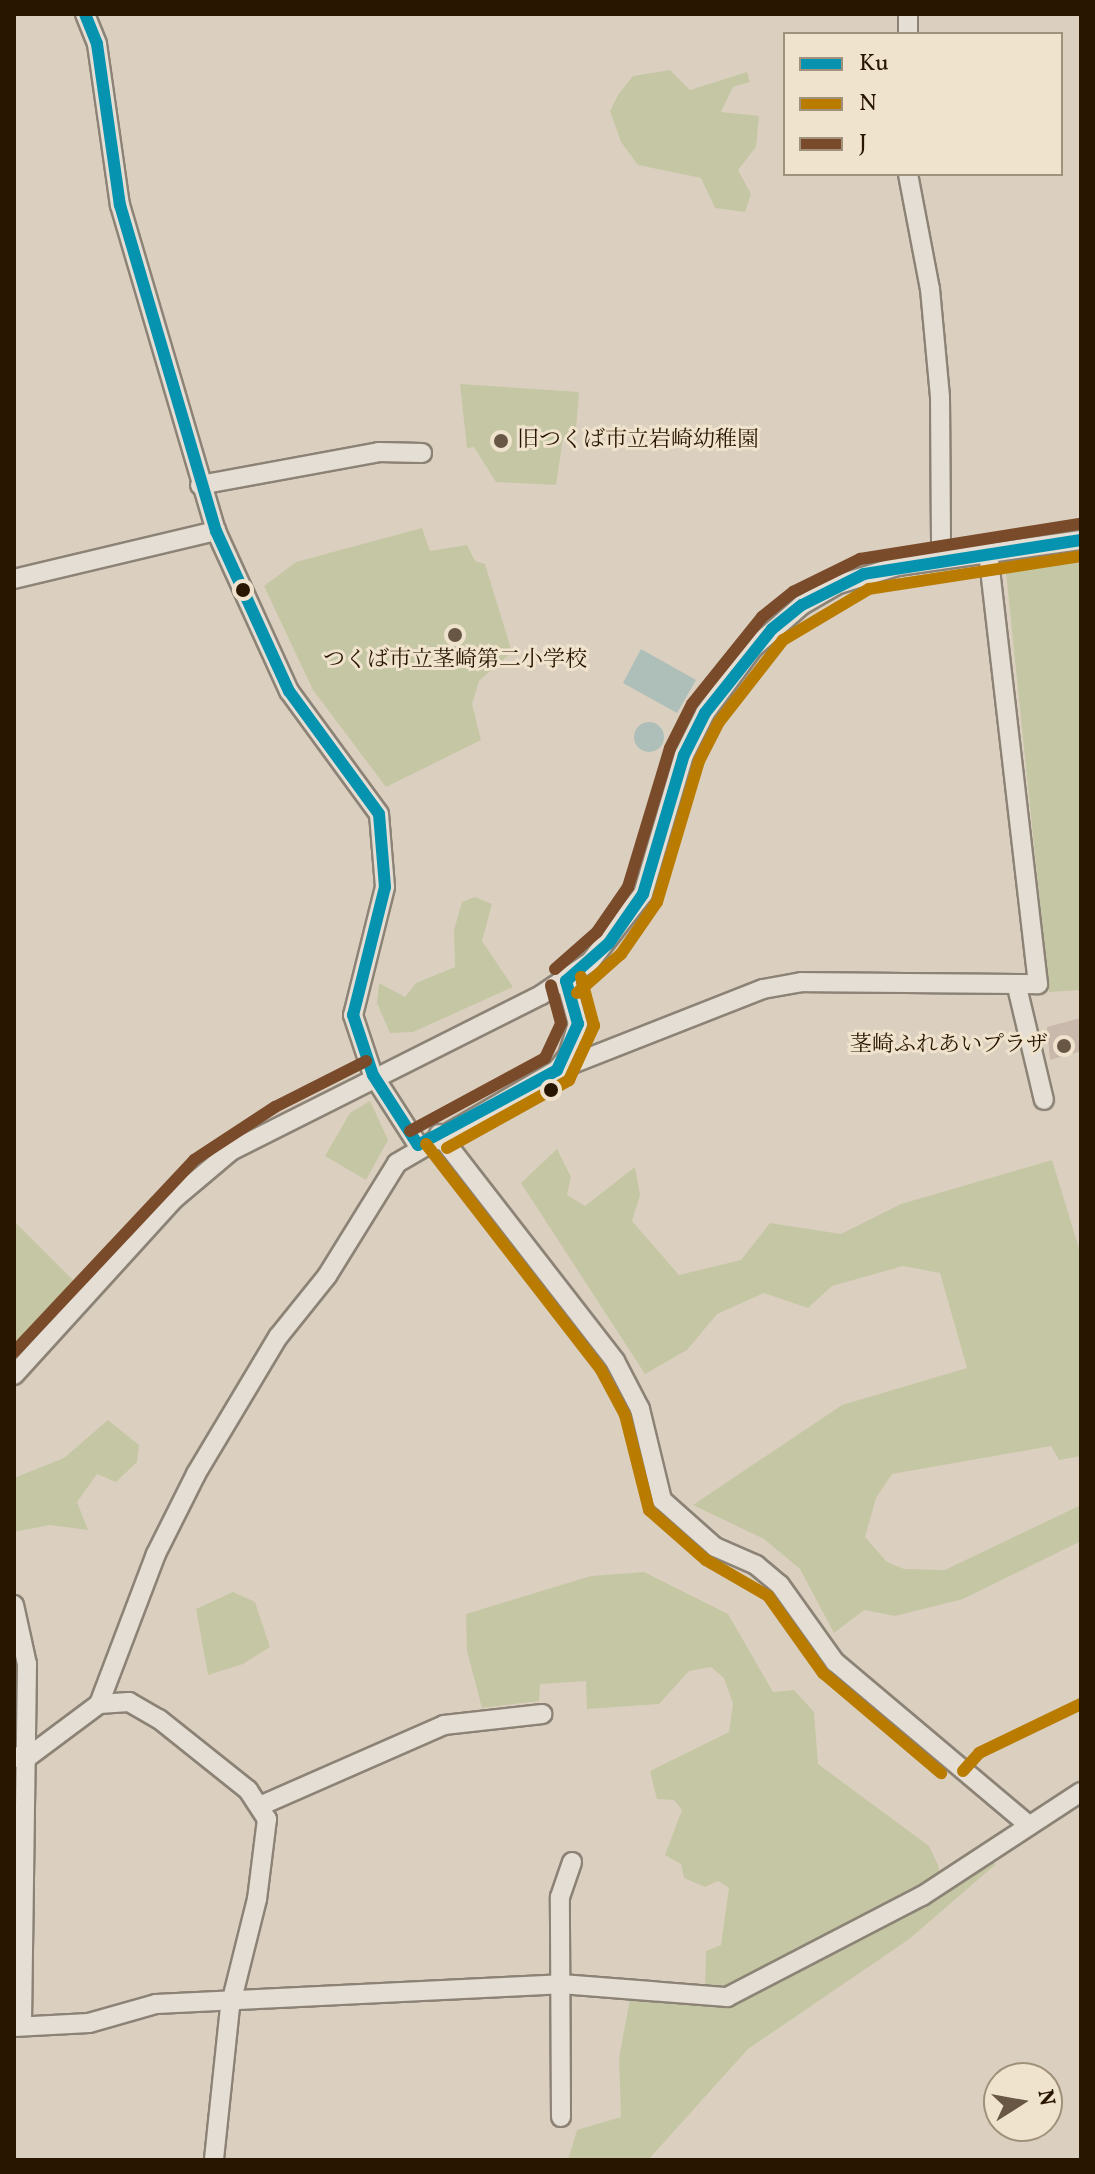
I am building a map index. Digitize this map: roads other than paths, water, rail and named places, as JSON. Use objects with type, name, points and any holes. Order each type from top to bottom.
[{"type":"street","points":[[85,14],[97,44],[120,205],[216,531],[289,691],[379,814],[385,887],[353,1015],[373,1075],[418,1145]]},
{"type":"street","points":[[908,176],[930,289],[940,397],[941,559]]},
{"type":"street","points":[[200,485],[379,452],[422,453]]},
{"type":"street","points":[[14,579],[216,531]]},
{"type":"street","points":[[14,1375],[204,1172],[282,1121],[566,981],[609,943],[643,894],[684,755],[705,713],[753,648],[836,585],[941,559],[1081,540]]},
{"type":"street","points":[[99,1704],[156,1554],[237,1401],[349,1243],[397,1163],[418,1145],[557,1070],[763,989],[801,982],[1017,987],[1038,984],[1041,977],[988,552]]},
{"type":"street","points":[[557,1070],[578,1024],[566,981]]},
{"type":"street","points":[[1017,987],[1044,1100]]},
{"type":"street","points":[[439,1134],[615,1361],[640,1409],[662,1500],[715,1547],[780,1585],[835,1662],[1026,1823]]},
{"type":"street","points":[[14,1605],[27,1664],[19,1758],[18,2026],[89,2023],[156,2004],[561,1984],[709,2000],[746,1990],[922,1896],[1026,1823],[1081,1792]]},
{"type":"street","points":[[19,1758],[99,1704],[129,1702],[159,1719],[262,1805],[267,1845],[233,2001],[214,2160]]},
{"type":"street","points":[[262,1805],[444,1725],[542,1714]]},
{"type":"street","points":[[561,2117],[560,1897],[572,1862]]},
{"type":"place","name":"旧つくば市立岩崎幼稚園","points":[[501,441]]},
{"type":"place","name":"つくば市立茎崎第二小学校","points":[[455,635]]},
{"type":"place","name":"茎崎ふれあいプラザ","points":[[1064,1046]]}]
